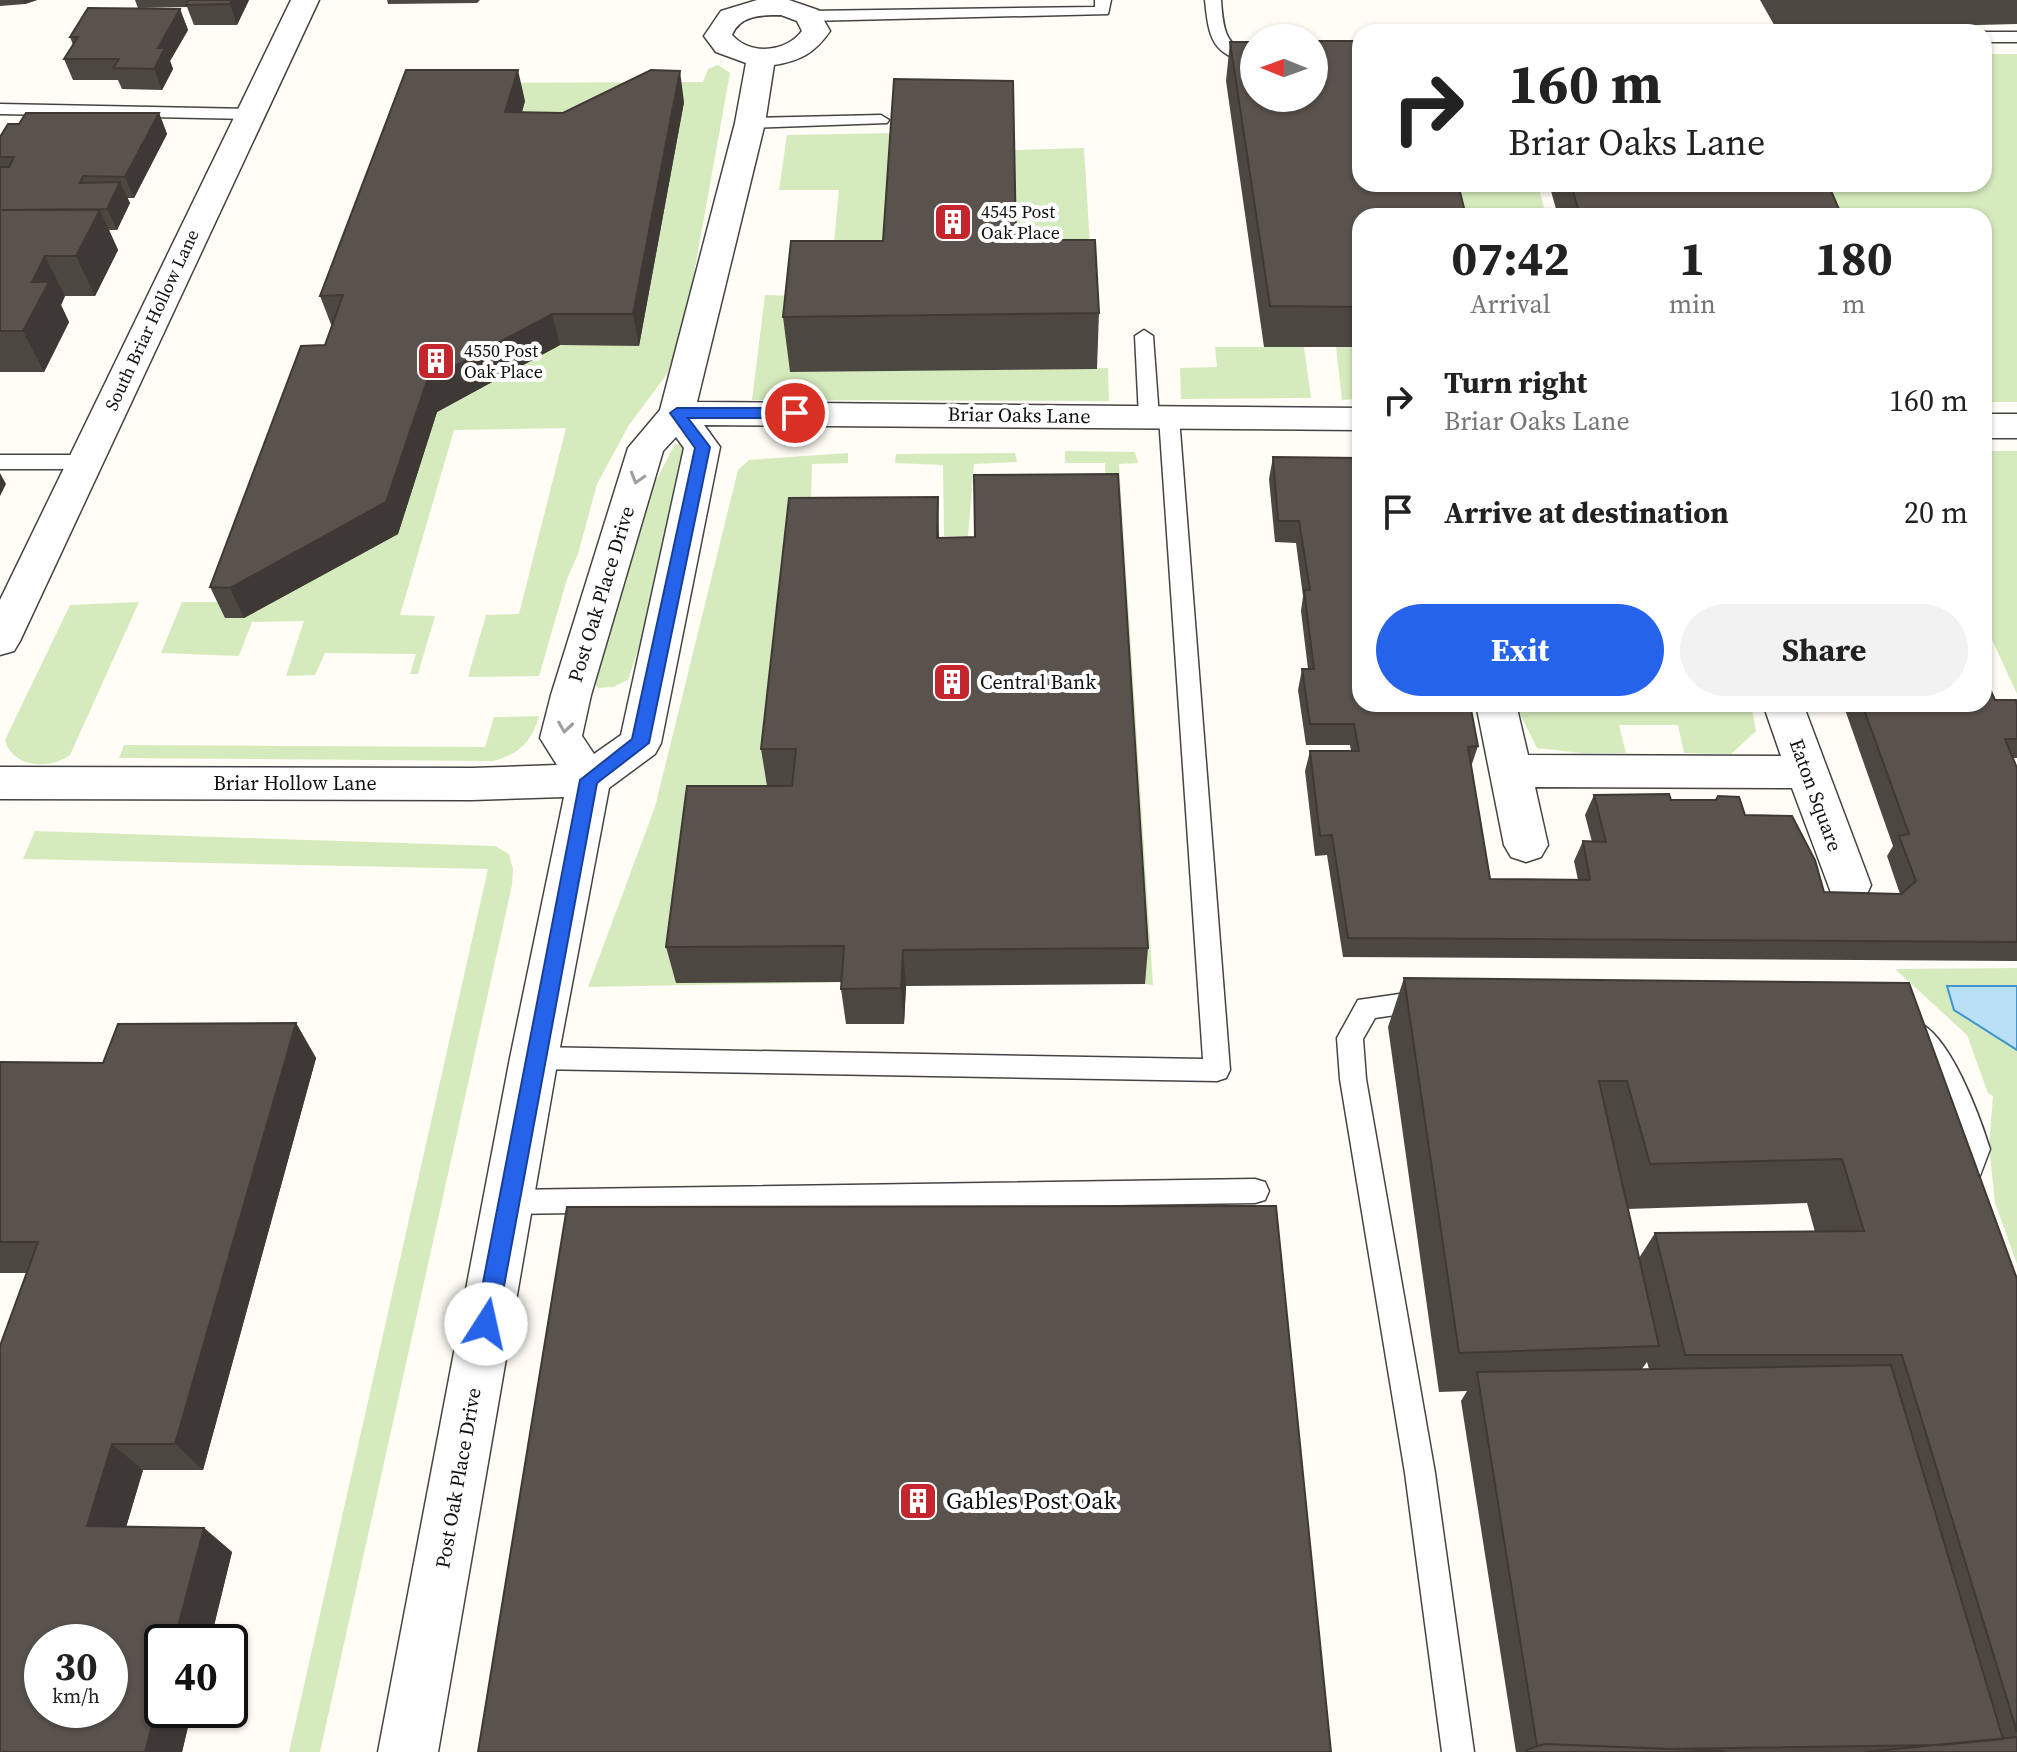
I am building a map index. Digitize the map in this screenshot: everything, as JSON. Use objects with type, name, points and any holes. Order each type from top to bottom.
[{"type":"street","name":"South Briar Hollow Lane","points":[[0,641],[305,0]]},
{"type":"street","points":[[779,6],[816,31],[804,46],[777,56],[761,57],[732,50],[718,36],[727,19],[779,6]]},
{"type":"street","name":"Post Oak Place Drive","points":[[408,1752],[534,1058],[589,780],[561,738],[571,695],[646,448],[677,413],[750,123],[761,57]]},
{"type":"street","points":[[589,780],[640,743],[702,447],[677,413]]},
{"type":"street","name":"Briar Oaks Lane","points":[[677,413],[1352,419]]},
{"type":"street","points":[[1992,426],[2017,426]]},
{"type":"street","points":[[1498,712],[1526,845]]},
{"type":"street","name":"Eaton Square","points":[[1786,712],[1849,885]]},
{"type":"street","points":[[1510,771],[1807,772]]},
{"type":"street","name":"Briar Hollow Lane","points":[[0,783],[472,784],[589,780]]},
{"type":"lane","points":[[779,6],[936,6],[1103,11],[1103,0]]},
{"type":"lane","points":[[1213,0],[1218,38],[1233,56],[1240,57]]},
{"type":"lane","points":[[1992,37],[2017,37]]},
{"type":"lane","points":[[0,109],[251,114]]},
{"type":"lane","points":[[750,123],[881,120]]},
{"type":"lane","points":[[534,1058],[1217,1070],[1159,417],[1144,336]]},
{"type":"lane","points":[[0,462],[85,462]]},
{"type":"lane","points":[[1458,1001],[1412,1001],[1367,1008],[1350,1038],[1353,1079],[1420,1473],[1458,1752]]},
{"type":"lane","points":[[1902,1014],[1947,1071],[1967,1116],[1977,1149],[1961,1184],[1971,1213]]},
{"type":"lane","points":[[508,1202],[1255,1191]]},
{"type":"lane","points":[[1085,1193],[1086,1225]]},
{"type":"green space","points":[[1992,54],[2017,54],[2017,402],[1992,402],[1992,208],[1818,208],[1812,192],[1992,192]]},
{"type":"green space","points":[[718,65],[730,73],[688,307],[676,349],[667,374],[629,425],[597,484],[539,676],[468,677],[486,615],[519,614],[566,428],[454,430],[400,615],[435,616],[418,674],[410,674],[416,654],[325,653],[315,675],[286,676],[304,621],[252,622],[239,656],[161,653],[182,602],[230,602],[513,143],[525,101],[417,83],[703,82],[708,69]]},
{"type":"green space","points":[[897,133],[886,296],[829,296],[839,190],[779,190],[787,135]]},
{"type":"green space","points":[[1084,148],[1093,295],[1016,295],[1013,150]]},
{"type":"green space","points":[[1421,192],[1540,192],[1544,208],[1424,208]]},
{"type":"green space","points":[[765,295],[797,296],[790,372],[1108,368],[1109,401],[752,400]]},
{"type":"green space","points":[[1215,347],[1304,347],[1311,398],[1181,399],[1180,368],[1217,367]]},
{"type":"green space","points":[[1336,347],[1352,347],[1352,399],[1342,400]]},
{"type":"green space","points":[[675,444],[695,445],[694,481],[628,680],[613,687],[599,688],[585,677],[647,498]]},
{"type":"green space","points":[[1065,451],[1135,452],[1138,463],[1119,464],[1153,985],[1145,984],[1115,514],[1106,514],[1105,463],[1065,463]]},
{"type":"green space","points":[[1992,451],[2017,451],[2017,694],[1992,639]]},
{"type":"green space","points":[[848,453],[848,463],[812,464],[810,538],[848,982],[588,987],[655,807],[738,470],[749,460]]},
{"type":"green space","points":[[1015,453],[1017,462],[974,464],[968,536],[944,536],[943,465],[895,463],[896,454]]},
{"type":"green space","points":[[139,602],[70,755],[42,764],[33,764],[15,756],[5,740],[70,605]]},
{"type":"green space","points":[[1519,712],[1752,712],[1756,731],[1731,754],[1684,753],[1678,725],[1619,725],[1626,753],[1581,753],[1537,748]]},
{"type":"green space","points":[[539,716],[533,733],[523,746],[493,761],[119,758],[124,745],[485,747],[494,717]]},
{"type":"green space","points":[[35,831],[495,846],[509,854],[513,869],[512,885],[320,1752],[289,1752],[488,869],[23,859]]},
{"type":"green space","points":[[2017,968],[2017,1264],[1995,1203],[1989,1146],[1993,1096],[1988,1093],[1967,1035],[1895,969]]},
{"type":"water","points":[[1947,986],[2017,986],[2017,1050],[1954,1010]]},
{"type":"building","points":[[188,0],[232,0],[230,4],[186,5]]},
{"type":"building","points":[[88,8],[180,9],[158,48],[165,48],[154,69],[113,68],[119,59],[64,59],[78,37],[70,37]]},
{"type":"building","points":[[1328,41],[1352,41],[1352,192],[1460,192],[1464,208],[1352,208],[1352,307],[1270,306],[1241,112],[1328,112]]},
{"type":"building","points":[[1230,42],[1240,42],[1240,108]]},
{"type":"building","name":"4550 Post Oak Place","points":[[406,70],[518,70],[505,112],[563,113],[651,70],[680,71],[633,314],[552,314],[427,381],[386,502],[230,588],[210,587],[301,346],[325,345],[343,295],[320,296]]},
{"type":"building","points":[[894,79],[1013,81],[1016,240],[1095,240],[1099,313],[783,317],[791,241],[883,241]]},
{"type":"building","points":[[26,113],[159,113],[125,177],[83,176],[80,183],[120,182],[107,209],[0,210],[0,167],[9,167],[14,157],[0,157],[0,137],[8,124],[19,124]]},
{"type":"building","points":[[1573,192],[1832,192],[1838,208],[1578,208]]},
{"type":"building","points":[[0,210],[100,210],[76,256],[45,256],[32,282],[49,282],[23,331],[0,331]]},
{"type":"building","points":[[1273,457],[1352,458],[1352,712],[1472,712],[1478,746],[1468,747],[1490,879],[1590,880],[1583,841],[1606,842],[1594,795],[1669,794],[1671,800],[1739,797],[1745,815],[1792,816],[1815,860],[1824,892],[1901,894],[1916,881],[1899,836],[1909,834],[1865,712],[1992,712],[1992,693],[1995,700],[2016,700],[2017,739],[2005,739],[2017,768],[2017,942],[1348,938],[1332,835],[1320,836],[1310,751],[1359,751],[1354,724],[1310,724],[1302,669],[1314,669],[1304,590],[1310,590],[1299,521],[1278,521]]},
{"type":"building","name":"Central Bank","points":[[1118,474],[1148,948],[903,950],[901,988],[841,989],[844,946],[666,947],[687,786],[792,786],[796,749],[761,749],[789,498],[938,497],[937,538],[975,537],[974,475]]},
{"type":"building","points":[[1404,978],[1909,983],[2017,1279],[2017,1732],[1902,1355],[1685,1355],[1655,1233],[1864,1231],[1842,1159],[1650,1164],[1627,1081],[1599,1081],[1659,1346],[1459,1353]]},
{"type":"building","points":[[296,1023],[175,1444],[112,1444],[87,1526],[204,1528],[179,1624],[144,1624],[144,1728],[151,1728],[145,1752],[0,1752],[0,1346],[38,1242],[0,1242],[0,1062],[103,1063],[118,1024]]},
{"type":"building","name":"Gables Post Oak","points":[[1276,1206],[1331,1752],[478,1752],[567,1207]]},
{"type":"building","points":[[1891,1365],[2003,1739],[1941,1745],[1666,1749],[1537,1746],[1477,1372]]},
{"type":"building","points":[[2017,1737],[2017,1752],[1865,1752]]},
{"type":"building","points":[[1545,1744],[1723,1751],[1724,1752],[1526,1752]]},
{"type":"place","name":"4545 Post Oak Place","points":[[953,222]]},
{"type":"place","name":"4550 Post Oak Place","points":[[436,361]]},
{"type":"place","name":"Central Bank","points":[[952,682]]},
{"type":"place","name":"Gables Post Oak","points":[[918,1501]]},
{"type":"route","points":[[486,1324],[589,780],[640,743],[696,477],[702,447],[677,413],[795,413]]}]
